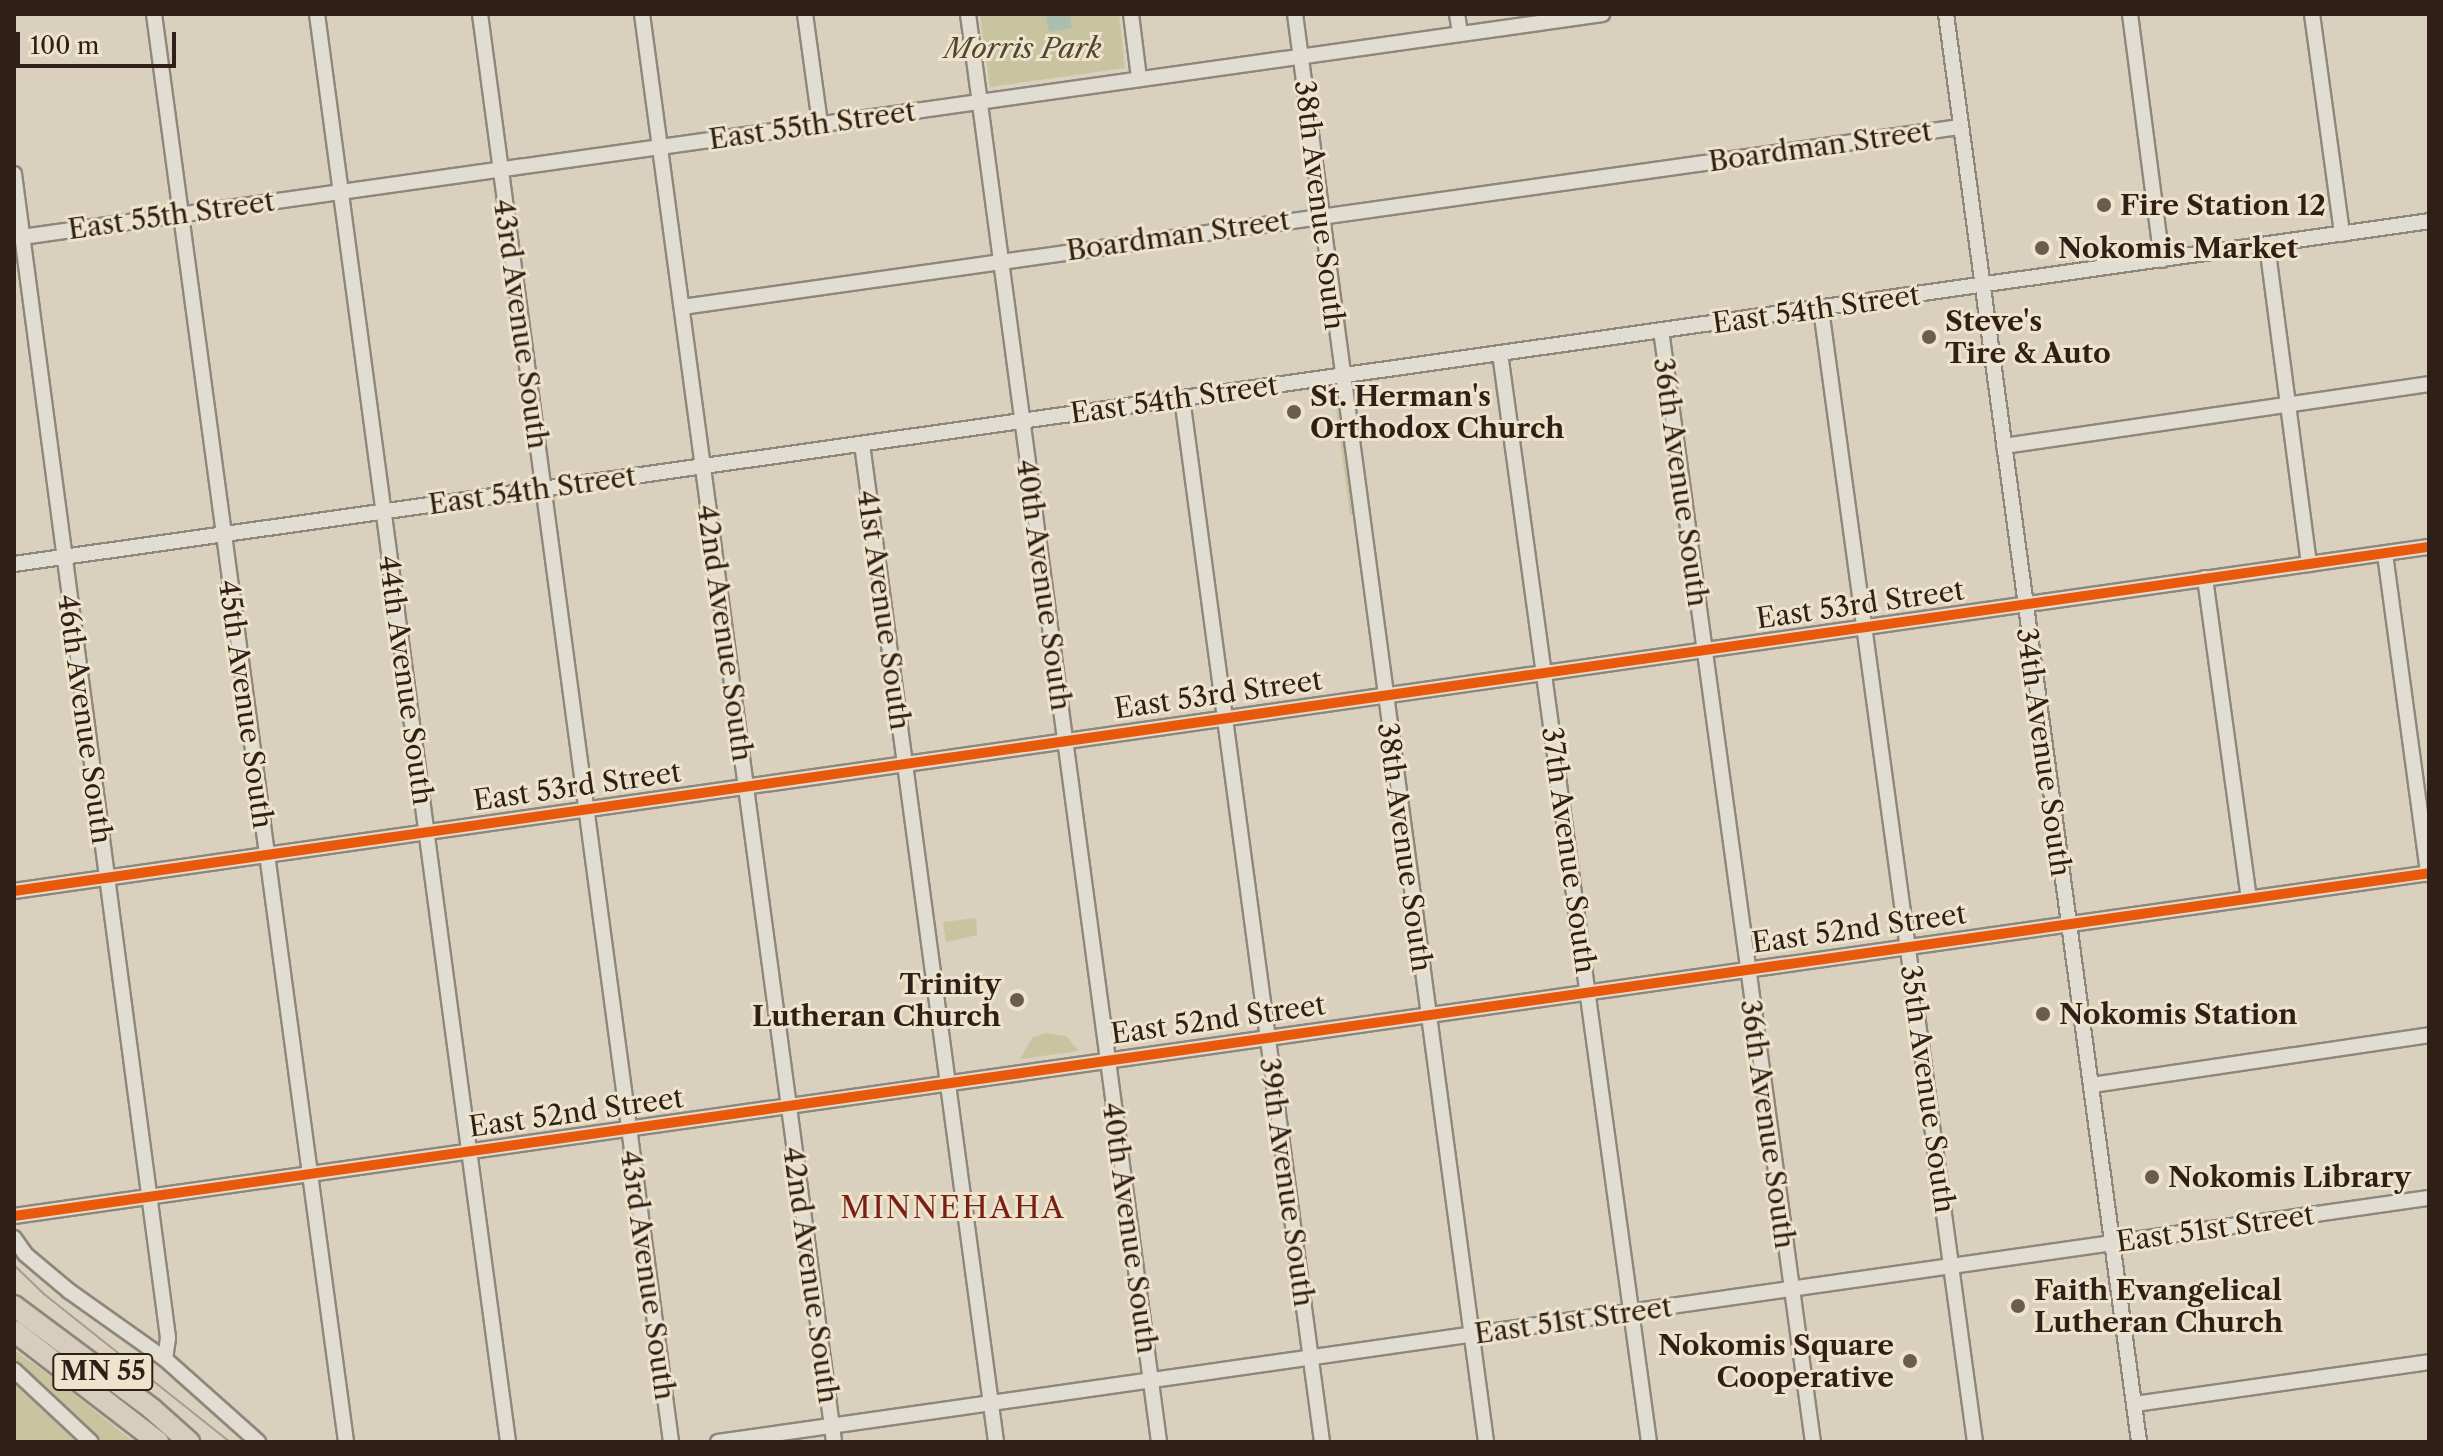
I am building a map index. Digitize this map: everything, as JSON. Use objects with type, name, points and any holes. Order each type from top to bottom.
[{"type":"highway","name":"MN 55","points":[[14,1306],[152,1409],[189,1442]]},
{"type":"highway","name":"MN 55","points":[[14,1331],[158,1442]]},
{"type":"street","name":"45th Avenue South","points":[[154,14],[346,1442]]},
{"type":"street","name":"44th Avenue South","points":[[317,14],[508,1442]]},
{"type":"street","name":"43rd Avenue South","points":[[480,14],[671,1442]]},
{"type":"street","name":"42nd Avenue South","points":[[642,14],[834,1442]]},
{"type":"street","points":[[805,14],[820,123]]},
{"type":"street","name":"40th Avenue South","points":[[968,14],[1159,1442]]},
{"type":"street","points":[[1131,14],[1139,78]]},
{"type":"street","name":"38th Avenue South","points":[[1295,14],[1486,1442]]},
{"type":"street","points":[[1457,14],[1460,34]]},
{"type":"street","name":"East 55th Street","points":[[22,237],[1602,14]]},
{"type":"street","name":"34th Avenue South","points":[[1946,14],[2139,1442]]},
{"type":"street","points":[[2130,14],[2162,260]]},
{"type":"street","points":[[2312,14],[2342,234]]},
{"type":"street","name":"Boardman Street","points":[[682,307],[1960,127]]},
{"type":"street","name":"46th Avenue South","points":[[14,174],[168,1338],[165,1359]]},
{"type":"street","name":"East 54th Street","points":[[14,564],[2429,221]]},
{"type":"street","points":[[2267,245],[2309,564]]},
{"type":"street","name":"35th Avenue South","points":[[1821,309],[1975,1442]]},
{"type":"street","name":"36th Avenue South","points":[[1661,330],[1813,1442]]},
{"type":"street","name":"37th Avenue South","points":[[1500,353],[1649,1442]]},
{"type":"street","points":[[2004,446],[2429,384]]},
{"type":"street","name":"39th Avenue South","points":[[1182,398],[1322,1442]]},
{"type":"street","name":"41st Avenue South","points":[[862,444],[996,1442]]},
{"type":"street","name":"East 53rd Street","points":[[14,891],[2429,547]]},
{"type":"street","points":[[2385,554],[2428,873]]},
{"type":"street","points":[[2205,578],[2249,898]]},
{"type":"street","name":"East 52nd Street","points":[[14,1216],[2428,873]]},
{"type":"street","points":[[2092,1085],[2429,1035]]},
{"type":"street","name":"East 51st Street","points":[[718,1442],[2429,1198]]},
{"type":"street","points":[[14,1238],[25,1254],[69,1291],[165,1359],[258,1442]]},
{"type":"street","points":[[2135,1404],[2429,1362]]},
{"type":"street","points":[[14,1370],[91,1442]]},
{"type":"green space","name":"Morris Park","points":[[980,14],[1119,14],[1125,68],[990,87]]},
{"type":"green space","points":[[1336,409],[1339,409],[1354,515],[1350,515]]},
{"type":"green space","points":[[976,918],[977,935],[946,942],[943,922]]},
{"type":"green space","points":[[1045,1033],[1066,1036],[1079,1051],[1020,1059],[1032,1038]]},
{"type":"green space","points":[[14,1350],[51,1376],[134,1442],[14,1442]]},
{"type":"shaded area","points":[[1070,14],[1072,28],[1049,32],[1046,15]]},
{"type":"tram line","points":[[14,1265],[44,1294],[230,1442]]},
{"type":"cycle path","points":[[14,891],[2429,547]]},
{"type":"cycle path","points":[[14,1216],[2429,873]]},
{"type":"place","name":"Fire Station 12","points":[[2104,205]]},
{"type":"place","name":"Nokomis Market","points":[[2042,248]]},
{"type":"place","name":"Steve's Tire & Auto","points":[[1929,337]]},
{"type":"place","name":"St. Herman's Orthodox Church","points":[[1294,412]]},
{"type":"place","name":"Trinity Lutheran Church","points":[[1017,1000]]},
{"type":"place","name":"Nokomis Station","points":[[2043,1014]]},
{"type":"place","name":"Nokomis Library","points":[[2152,1177]]},
{"type":"place","name":"Faith Evangelical Lutheran Church","points":[[2018,1306]]},
{"type":"place","name":"Nokomis Square Cooperative","points":[[1910,1361]]},
{"type":"district","name":"MINNEHAHA","points":[[953,1208]]}]
